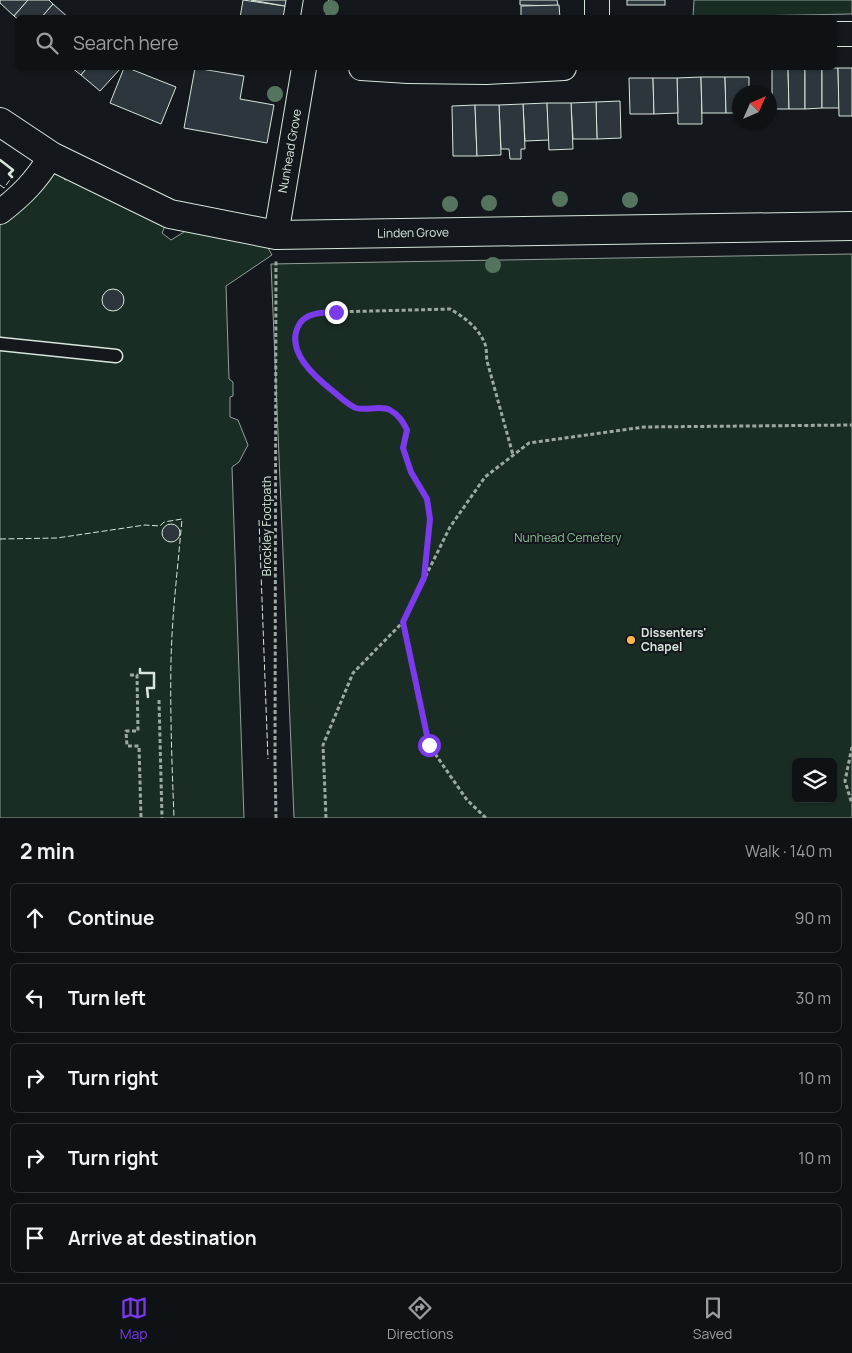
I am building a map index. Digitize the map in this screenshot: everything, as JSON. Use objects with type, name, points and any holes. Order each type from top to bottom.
[{"type":"street","points":[[314,15],[316,0]]},
{"type":"street","points":[[597,0],[597,15]]},
{"type":"street","points":[[837,34],[852,34]]},
{"type":"street","name":"Nunhead Grove","points":[[276,235],[304,70]]},
{"type":"street","points":[[392,70],[486,72],[525,70]]},
{"type":"street","name":"Linden Grove","points":[[0,122],[51,156],[170,214],[276,235],[852,226]]},
{"type":"street","points":[[0,212],[32,185],[51,156]]},
{"type":"lane","points":[[0,344],[116,356]]},
{"type":"path","name":"Brockley Footpath","points":[[276,235],[274,753],[276,818]]},
{"type":"path","points":[[424,578],[430,519],[427,499],[411,472],[403,448],[407,430],[400,417],[388,409],[355,408],[323,383],[302,362],[297,347],[296,330],[304,318],[315,314],[336,312],[450,309],[464,317],[476,329],[486,344],[486,360],[514,455]]},
{"type":"path","points":[[326,818],[323,745],[352,673],[403,622],[450,527],[485,477],[529,442],[644,428],[852,425]]},
{"type":"path","points":[[403,622],[429,745],[467,800],[486,818]]},
{"type":"path","points":[[130,675],[137,675],[138,731],[126,731],[127,746],[139,746],[141,818]]},
{"type":"path","points":[[159,700],[162,818]]},
{"type":"path","points":[[852,747],[846,782],[852,804]]},
{"type":"green space","points":[[694,0],[852,0],[852,14],[693,15]]},
{"type":"green space","points":[[58,172],[65,180],[80,177],[168,219],[162,233],[171,240],[192,227],[263,239],[272,255],[226,286],[229,379],[233,382],[233,396],[230,397],[230,417],[238,420],[248,445],[239,462],[232,467],[244,818],[0,818],[0,214],[38,176]]},
{"type":"green space","name":"Nunhead Cemetery","points":[[852,254],[852,818],[294,818],[271,264]]},
{"type":"building","points":[[0,0],[28,0],[14,16],[0,3]]},
{"type":"building","points":[[28,0],[49,0],[53,4],[44,15],[14,16]]},
{"type":"building","points":[[243,0],[285,6],[284,15],[240,15]]},
{"type":"building","points":[[251,0],[286,0],[285,6]]},
{"type":"building","points":[[520,0],[557,0],[558,6],[520,5]]},
{"type":"building","points":[[627,0],[665,0],[665,5],[627,5]]},
{"type":"building","points":[[53,4],[66,15],[44,15]]},
{"type":"building","points":[[559,5],[560,15],[521,15],[521,6]]},
{"type":"building","points":[[838,68],[839,108],[822,108],[822,70],[837,70]]},
{"type":"building","points":[[838,68],[852,68],[852,116],[839,116]]},
{"type":"building","points":[[75,70],[85,70],[81,75]]},
{"type":"building","points":[[85,70],[119,70],[100,91],[81,75]]},
{"type":"building","points":[[123,70],[133,70],[176,87],[161,124],[110,103]]},
{"type":"building","points":[[195,70],[207,70],[244,76],[240,99],[274,105],[267,143],[184,128]]},
{"type":"building","points":[[772,70],[788,70],[789,109],[777,109],[777,85],[772,85]]},
{"type":"building","points":[[788,70],[805,70],[805,109],[789,109]]},
{"type":"building","points":[[805,70],[822,70],[822,108],[805,109]]},
{"type":"building","points":[[701,77],[702,124],[678,124],[677,78]]},
{"type":"building","points":[[701,77],[725,77],[726,113],[702,113]]},
{"type":"building","points":[[725,77],[749,77],[749,85],[732,85],[732,113],[726,113]]},
{"type":"building","points":[[629,78],[653,78],[654,114],[630,114]]},
{"type":"building","points":[[653,78],[677,78],[678,113],[654,114]]},
{"type":"building","points":[[620,101],[621,138],[597,139],[596,102]]},
{"type":"building","points":[[596,102],[597,139],[573,139],[571,103]]},
{"type":"building","points":[[547,103],[549,140],[525,141],[523,104]]},
{"type":"building","points":[[547,103],[571,103],[573,149],[549,150]]},
{"type":"building","points":[[523,104],[525,149],[521,149],[521,159],[510,159],[509,149],[501,149],[499,105]]},
{"type":"building","points":[[475,105],[477,156],[453,156],[452,106]]},
{"type":"building","points":[[475,105],[499,105],[501,155],[477,156]]},
{"type":"building","points":[[113,289],[121,292],[124,300],[121,308],[113,311],[105,308],[102,300],[105,292]]},
{"type":"building","points":[[171,524],[177,527],[180,533],[177,539],[171,542],[165,539],[162,533],[165,527]]},
{"type":"fence","points":[[0,185],[4,188],[12,177]]},
{"type":"fence","points":[[0,539],[57,538],[145,525],[160,526],[164,522],[182,519],[171,661],[174,818]]},
{"type":"fence","points":[[259,520],[268,759]]},
{"type":"wall","points":[[0,160],[13,170],[9,174],[12,177]]},
{"type":"wall","points":[[140,669],[140,673],[154,673],[154,688],[147,688],[148,697]]},
{"type":"place","name":"Dissenters' Chapel","points":[[631,640]]},
{"type":"route","points":[[336,312],[315,314],[304,318],[296,330],[297,347],[302,362],[323,383],[355,408],[388,409],[400,417],[407,430],[403,448],[411,472],[427,499],[430,519],[424,578],[403,622],[429,745]]}]
